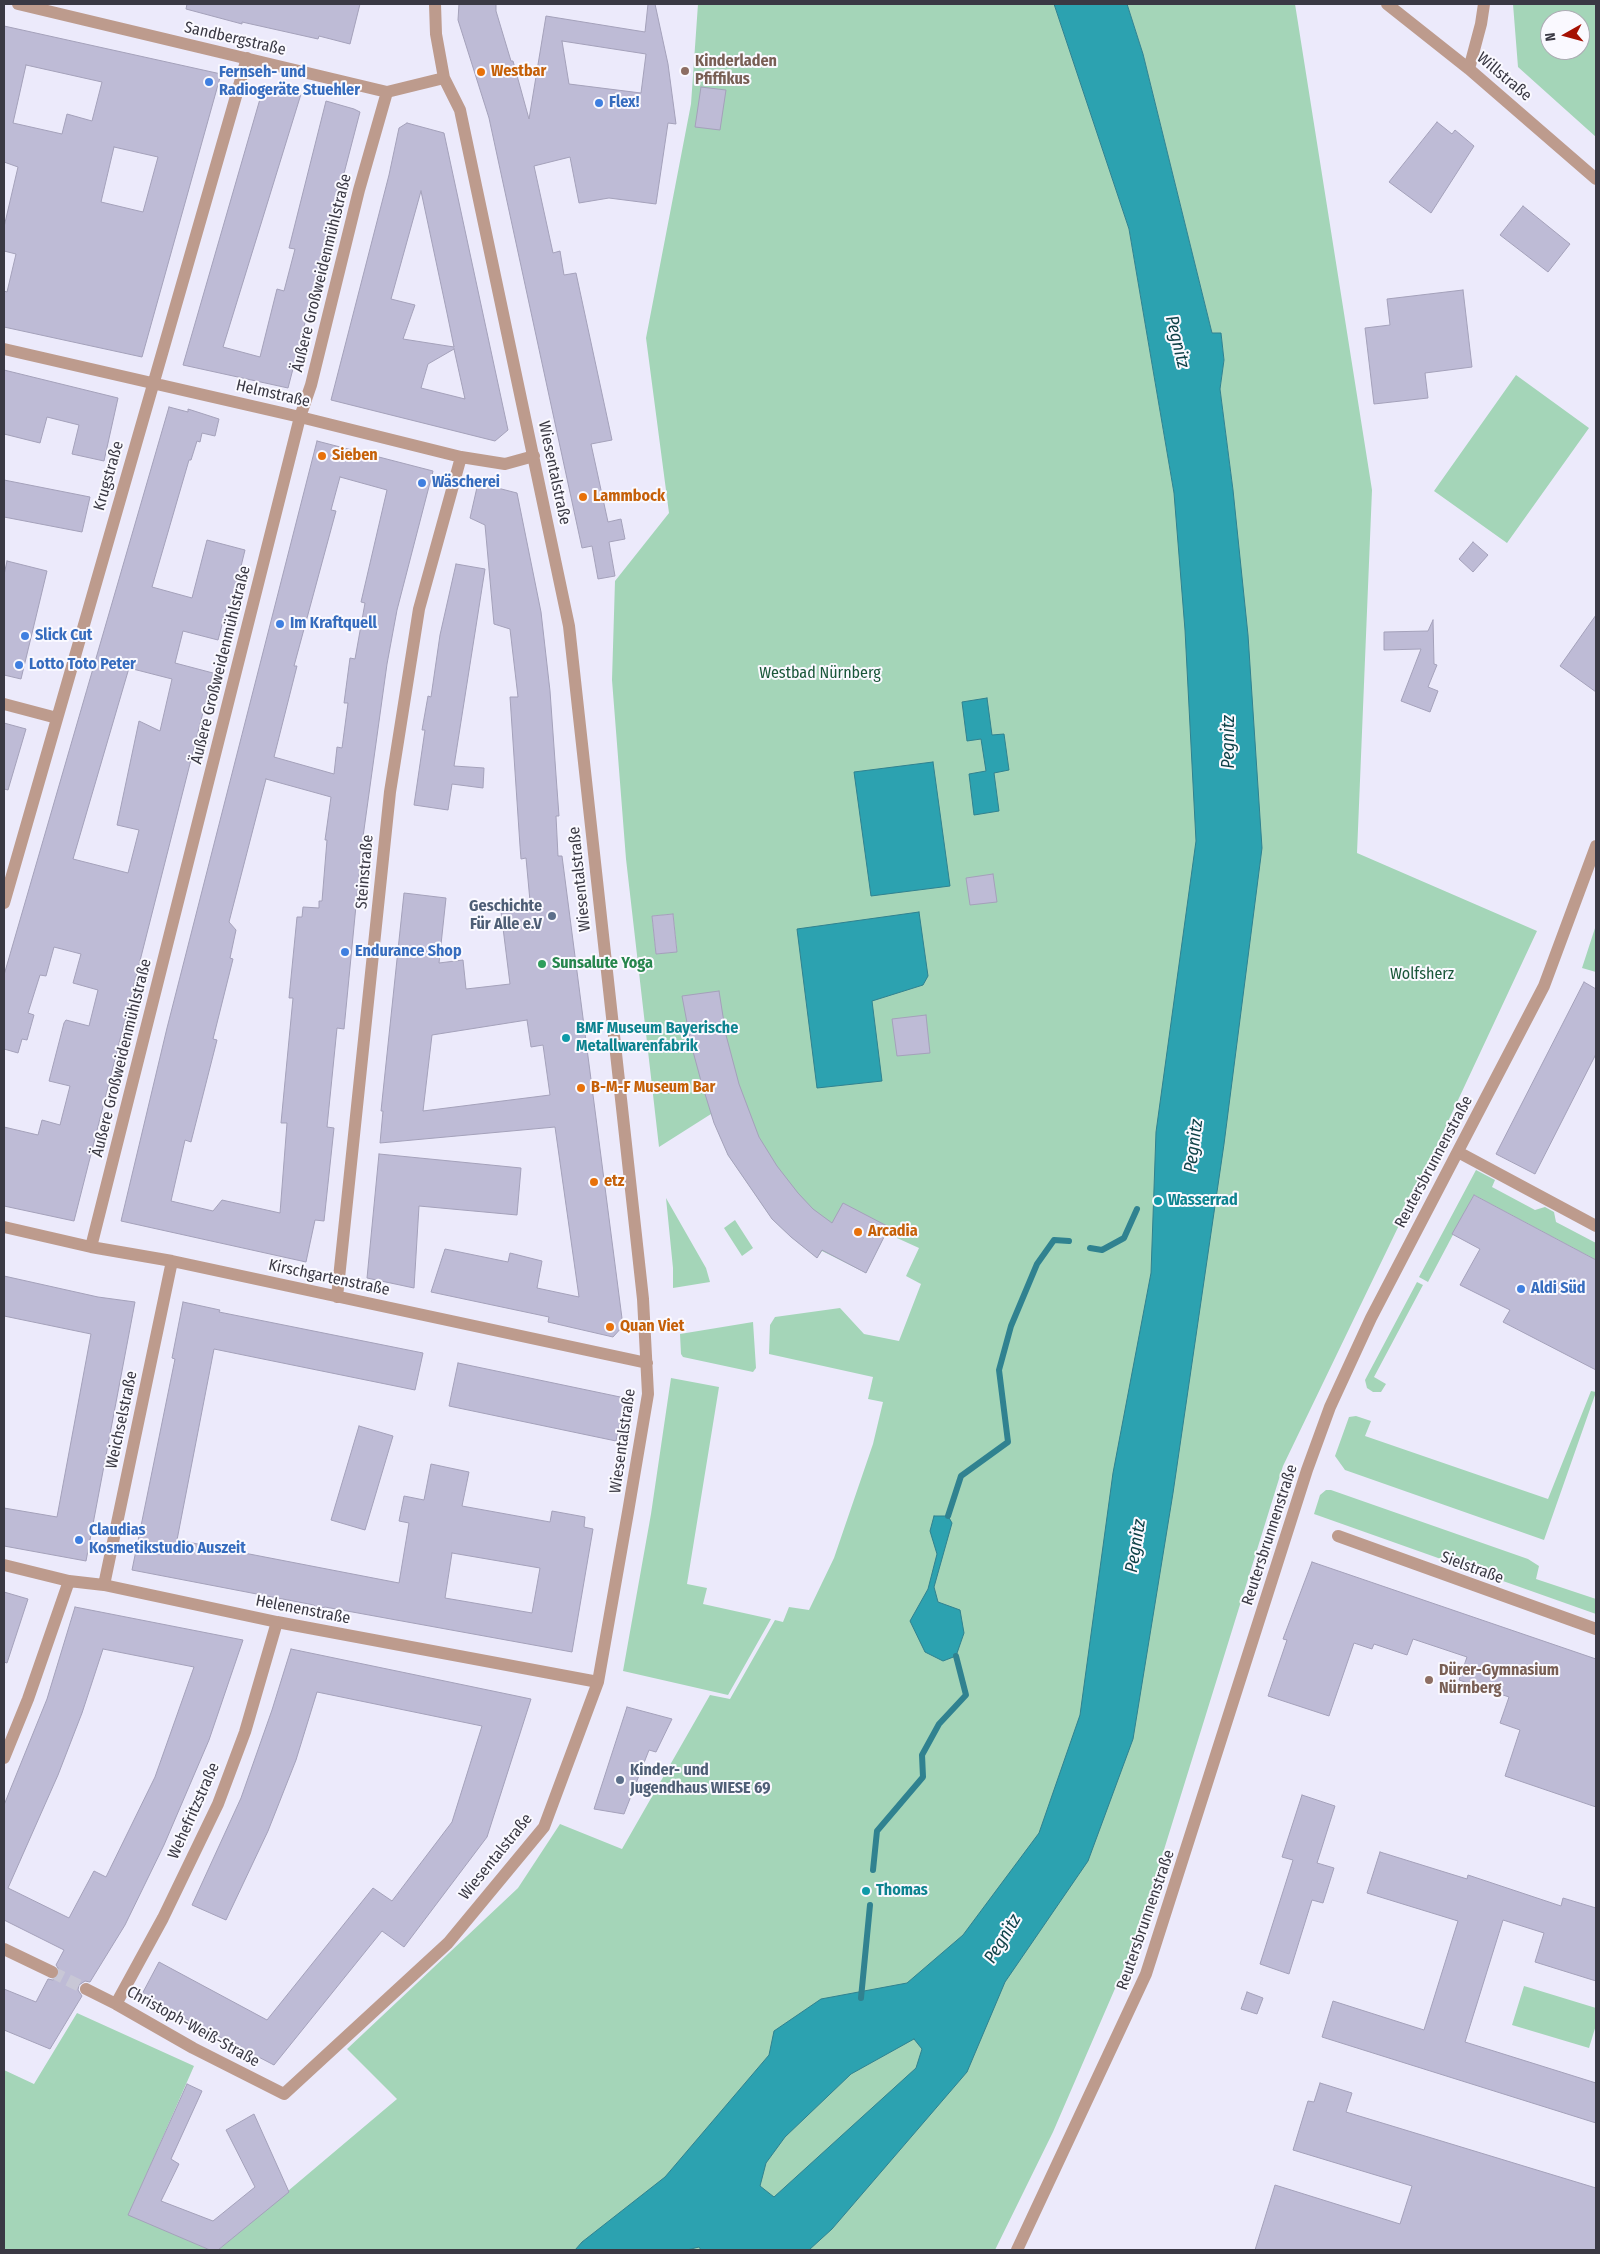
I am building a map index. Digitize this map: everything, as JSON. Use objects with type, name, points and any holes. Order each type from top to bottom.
[{"type":"street","name":"Sandbergstraße","points":[[18,4],[387,92],[444,78]]},
{"type":"street","name":"Wiesentalstraße","points":[[284,2094],[448,1943],[544,1827],[598,1682],[648,1394],[643,1299],[569,626],[460,110],[444,78],[436,34],[435,4]]},
{"type":"street","name":"Willstraße","points":[[1387,4],[1469,69],[1596,179]]},
{"type":"street","points":[[1469,69],[1481,24],[1484,4]]},
{"type":"street","name":"Krugstraße","points":[[4,903],[247,58]]},
{"type":"street","name":"Äußere Großweidenmühlstraße","points":[[91,1247],[300,417],[311,385],[359,190],[387,92]]},
{"type":"street","name":"Helmstraße","points":[[4,349],[300,417],[461,457],[505,464],[534,456]]},
{"type":"street","name":"Steinstraße","points":[[337,1297],[390,792],[419,609],[461,457]]},
{"type":"street","points":[[4,704],[57,718]]},
{"type":"street","name":"Reutersbrunnenstraße","points":[[1017,2250],[1146,1974],[1307,1470],[1330,1408],[1365,1330],[1544,986],[1596,846]]},
{"type":"street","points":[[1458,1152],[1596,1226]]},
{"type":"street","name":"Kirschgartenstraße","points":[[4,1227],[91,1247],[172,1261],[646,1363]]},
{"type":"street","name":"Weichselstraße","points":[[104,1585],[172,1261]]},
{"type":"street","name":"Sielstraße","points":[[1338,1536],[1596,1629]]},
{"type":"street","name":"Helenenstraße","points":[[4,1565],[69,1581],[104,1585],[277,1622],[598,1682]]},
{"type":"street","points":[[4,1758],[28,1699],[69,1581]]},
{"type":"street","name":"Wehefritzstraße","points":[[116,2004],[163,1918],[218,1804],[245,1732],[277,1622]]},
{"type":"street","points":[[4,1949],[52,1972]]},
{"type":"street","name":"Christoph-Weiß-Straße","points":[[86,1989],[193,2048],[284,2094]]},
{"type":"green space","points":[[698,4],[1054,4],[1129,229],[1174,492],[1233,490],[1220,389],[1224,359],[1221,334],[1212,333],[1143,54],[1127,4],[1295,4],[1372,490],[1357,853],[1537,931],[1416,1190],[1283,1466],[1136,1940],[1053,2132],[995,2250],[218,2250],[397,2099],[347,2049],[518,1888],[560,1824],[622,1849],[710,1695],[730,1699],[775,1620],[783,1622],[789,1607],[809,1610],[834,1558],[873,1444],[883,1402],[868,1399],[873,1377],[769,1354],[770,1325],[775,1317],[840,1308],[864,1334],[899,1341],[921,1284],[906,1276],[919,1248],[886,1233],[866,1273],[822,1251],[817,1258],[791,1237],[772,1219],[728,1155],[711,1114],[659,1147],[626,859],[612,680],[615,581],[669,513],[646,338],[691,104]],"holes":[[[673,914],[677,951],[656,954],[652,916]]]},
{"type":"green space","points":[[1513,4],[1596,4],[1596,137],[1518,67]]},
{"type":"green space","points":[[1516,375],[1589,428],[1507,543],[1434,491]]},
{"type":"green space","points":[[1596,925],[1596,972],[1582,968]]},
{"type":"green space","points":[[1476,1170],[1495,1180],[1492,1187],[1535,1210],[1545,1207],[1554,1212],[1556,1222],[1596,1243],[1596,1260],[1474,1195],[1428,1282],[1419,1277]]},
{"type":"green space","points":[[666,1198],[706,1268],[710,1282],[673,1288],[673,1268]]},
{"type":"green space","points":[[735,1220],[753,1248],[742,1256],[724,1228]]},
{"type":"green space","points":[[1417,1282],[1423,1285],[1374,1377],[1386,1384],[1381,1392],[1373,1392],[1367,1388],[1365,1380]]},
{"type":"green space","points":[[753,1322],[756,1368],[753,1372],[683,1357],[681,1354],[680,1334]]},
{"type":"green space","points":[[671,1378],[719,1387],[687,1584],[707,1588],[703,1604],[771,1619],[728,1695],[623,1671],[651,1514]]},
{"type":"green space","points":[[1591,1391],[1596,1392],[1544,1540],[1345,1470],[1335,1456],[1349,1417],[1356,1416],[1371,1421],[1365,1436],[1548,1499]]},
{"type":"green space","points":[[1326,1490],[1331,1490],[1528,1559],[1539,1566],[1536,1579],[1596,1599],[1596,1614],[1314,1514],[1320,1495]]},
{"type":"green space","points":[[1524,1986],[1596,2008],[1596,2025],[1589,2048],[1512,2025]]},
{"type":"green space","points":[[77,2013],[194,2066],[129,2214],[210,2250],[4,2250],[4,2070],[34,2084]]},
{"type":"water","name":"Pegnitz","points":[[1054,4],[1127,4],[1143,54],[1212,333],[1221,333],[1224,360],[1220,389],[1248,635],[1262,848],[1224,1144],[1173,1493],[1133,1739],[1088,1861],[1005,1982],[967,2072],[832,2229],[809,2250],[701,2250],[699,2247],[687,2250],[575,2250],[582,2242],[665,2177],[769,2055],[774,2031],[821,1999],[907,1983],[963,1935],[1039,1833],[1080,1715],[1113,1473],[1151,1273],[1156,1132],[1196,841],[1185,630],[1174,493],[1129,229]],"holes":[[[914,2039],[922,2049],[916,2068],[774,2197],[760,2186],[766,2163],[785,2137],[851,2074]]]},
{"type":"water","points":[[987,698],[992,735],[1004,734],[1009,770],[994,773],[999,811],[974,815],[969,774],[986,771],[981,739],[967,741],[962,702]]},
{"type":"water","points":[[933,762],[950,886],[871,896],[854,772]]},
{"type":"water","points":[[919,912],[928,976],[923,985],[872,1001],[882,1081],[817,1088],[797,929]]},
{"type":"water","points":[[934,1516],[948,1516],[952,1523],[934,1587],[938,1602],[960,1610],[964,1633],[956,1656],[943,1661],[925,1652],[910,1621],[928,1589],[937,1554],[930,1531]]},
{"type":"building","points":[[187,4],[360,4],[350,44],[319,36],[318,39],[242,22],[242,24],[186,9]]},
{"type":"building","points":[[459,4],[496,4],[496,11],[511,61],[513,61],[529,119],[546,16],[645,32],[648,4],[655,4],[668,64],[676,124],[668,123],[656,204],[609,198],[579,203],[570,157],[534,166],[553,253],[560,251],[564,275],[576,273],[612,440],[591,444],[608,522],[621,519],[625,539],[609,542],[615,576],[598,579],[592,546],[582,548],[489,118],[458,20]],"holes":[[[562,41],[646,54],[641,93],[569,84]]]},
{"type":"building","points":[[4,26],[221,74],[142,357],[4,327],[4,291],[7,292],[16,254],[4,251],[4,227],[18,167],[4,162]],"holes":[[[26,65],[102,82],[92,121],[67,114],[62,134],[13,123]],[[114,147],[158,157],[143,212],[101,202]]]},
{"type":"building","points":[[271,86],[301,94],[223,347],[260,357],[277,289],[284,291],[295,249],[289,248],[326,101],[360,112],[288,388],[183,365],[262,92],[264,87]]},
{"type":"building","points":[[701,87],[726,90],[720,130],[695,127]]},
{"type":"building","points":[[1437,122],[1452,134],[1455,130],[1474,146],[1431,213],[1389,182]]},
{"type":"building","points":[[407,123],[444,133],[508,430],[495,441],[331,400],[389,175],[399,128]],"holes":[[[421,191],[447,313],[454,347],[403,339],[415,305],[391,299]],[[454,349],[465,399],[421,388],[428,364]]]},
{"type":"building","points":[[1523,206],[1570,244],[1548,272],[1500,235]]},
{"type":"building","points":[[1463,290],[1472,367],[1425,373],[1428,398],[1374,404],[1365,328],[1390,325],[1387,299]]},
{"type":"building","points":[[4,370],[118,398],[104,461],[72,454],[79,425],[47,417],[40,443],[4,434]]},
{"type":"building","points":[[169,407],[188,412],[188,409],[219,419],[215,436],[202,433],[200,442],[197,441],[191,460],[189,460],[152,587],[192,598],[207,540],[245,550],[231,607],[227,606],[218,640],[183,631],[175,663],[213,673],[74,1221],[4,1206],[4,1127],[38,1135],[42,1120],[60,1125],[70,1086],[49,1081],[64,1023],[66,1020],[89,1026],[98,990],[73,983],[81,954],[54,947],[46,976],[40,975],[28,1013],[34,1015],[27,1040],[22,1039],[18,1053],[4,1049],[4,975]],"holes":[[[129,668],[172,679],[160,731],[139,721],[117,825],[139,830],[128,873],[73,859]]]},
{"type":"building","points":[[317,441],[433,471],[397,610],[387,664],[362,844],[344,1029],[337,1028],[327,1127],[334,1128],[324,1221],[315,1220],[306,1262],[121,1221],[167,1028]],"holes":[[[340,477],[387,490],[361,602],[365,603],[355,659],[350,658],[344,703],[348,703],[342,748],[337,747],[334,774],[274,757],[297,666],[294,666],[336,511],[331,510]],[[266,779],[331,797],[325,840],[327,840],[322,901],[319,901],[319,908],[303,907],[302,917],[297,917],[289,998],[293,998],[281,1123],[287,1123],[280,1213],[222,1200],[213,1211],[171,1201],[185,1140],[191,1142],[217,1040],[213,1039],[233,959],[230,958],[236,930],[229,922]]]},
{"type":"building","points":[[4,480],[90,497],[82,532],[4,517]]},
{"type":"building","points":[[478,483],[517,493],[541,612],[550,691],[559,816],[556,816],[558,856],[562,856],[623,1326],[613,1337],[548,1322],[549,1317],[431,1292],[445,1249],[508,1262],[510,1253],[542,1261],[537,1288],[579,1297],[555,1127],[380,1143],[383,1111],[381,1111],[404,893],[446,898],[439,963],[463,960],[466,989],[510,984],[500,904],[530,901],[526,858],[521,859],[520,846],[510,697],[518,697],[510,629],[494,624],[485,525],[470,518]],"holes":[[[527,1020],[531,1047],[543,1045],[550,1095],[423,1111],[432,1035]]]},
{"type":"building","points":[[1473,542],[1488,555],[1473,572],[1459,559]]},
{"type":"building","points":[[7,561],[47,571],[21,679],[4,675],[4,575]]},
{"type":"building","points":[[456,564],[485,569],[454,766],[484,768],[483,788],[452,784],[448,810],[414,805],[425,730],[422,730],[428,696],[431,697],[440,635]]},
{"type":"building","points":[[1596,615],[1596,692],[1560,666]]},
{"type":"building","points":[[1433,620],[1434,664],[1437,665],[1428,687],[1438,691],[1430,712],[1401,701],[1421,649],[1384,650],[1384,632],[1428,631]]},
{"type":"building","points":[[4,723],[26,729],[8,790],[4,789]]},
{"type":"building","points":[[993,874],[997,902],[970,905],[966,878]]},
{"type":"building","points":[[673,914],[677,952],[656,954],[652,916]]},
{"type":"building","points":[[1584,982],[1596,989],[1596,1054],[1535,1174],[1496,1154]]},
{"type":"building","points":[[719,991],[726,1035],[739,1084],[759,1137],[777,1166],[813,1209],[832,1223],[843,1203],[889,1227],[866,1273],[822,1250],[817,1258],[791,1237],[772,1219],[728,1155],[714,1123],[701,1081],[691,1044],[682,996]]},
{"type":"building","points":[[926,1015],[930,1053],[897,1056],[892,1019]]},
{"type":"building","points":[[379,1154],[521,1168],[517,1215],[419,1206],[414,1288],[367,1278]]},
{"type":"building","points":[[1474,1195],[1596,1260],[1596,1370],[1503,1322],[1510,1310],[1460,1285],[1480,1249],[1452,1234]]},
{"type":"building","points":[[4,1276],[98,1297],[135,1302],[86,1561],[4,1546],[4,1508],[57,1517],[91,1334],[4,1316]]},
{"type":"building","points":[[183,1302],[220,1310],[219,1312],[423,1353],[415,1390],[214,1349],[177,1540],[399,1583],[409,1523],[399,1521],[404,1496],[424,1500],[431,1464],[469,1472],[462,1506],[550,1522],[552,1511],[585,1517],[584,1527],[593,1529],[572,1652],[325,1607],[318,1610],[314,1605],[132,1570],[175,1359],[172,1358]],"holes":[[[452,1553],[540,1568],[532,1613],[445,1598]]]},
{"type":"building","points":[[458,1363],[625,1398],[616,1441],[449,1406]]},
{"type":"building","points":[[359,1426],[393,1436],[365,1530],[331,1520]]},
{"type":"building","points":[[1312,1562],[1596,1659],[1596,1807],[1505,1776],[1520,1730],[1500,1723],[1509,1697],[1459,1680],[1467,1657],[1413,1639],[1407,1655],[1374,1644],[1372,1649],[1354,1643],[1329,1716],[1268,1696],[1287,1640],[1283,1639]]},
{"type":"building","points":[[4,1592],[28,1599],[7,1663],[4,1662]]},
{"type":"building","points":[[75,1607],[243,1640],[209,1740],[164,1845],[125,1925],[90,1982],[85,1981],[79,1985],[78,1990],[82,1996],[50,2049],[4,2030],[4,1989],[36,2002],[48,1979],[53,1980],[59,1976],[60,1971],[56,1965],[64,1950],[4,1920],[4,1805],[47,1699]],"holes":[[[103,1649],[194,1667],[155,1777],[106,1877],[94,1871],[69,1918],[8,1888],[58,1775],[82,1713]]]},
{"type":"building","points":[[291,1649],[531,1699],[487,1837],[404,1947],[382,1931],[274,2065],[141,1996],[159,1962],[267,2020],[373,1888],[392,1901],[452,1822],[482,1726],[317,1692],[296,1760],[268,1831],[226,1920],[192,1905],[241,1798]]},
{"type":"building","name":"Kinder- und Jugendhaus WIESE 69","points":[[627,1707],[672,1719],[656,1752],[649,1750],[624,1814],[594,1809]]},
{"type":"building","points":[[1302,1795],[1335,1806],[1317,1863],[1334,1868],[1323,1903],[1312,1900],[1289,1974],[1260,1964],[1293,1860],[1282,1857]]},
{"type":"building","points":[[1380,1852],[1467,1879],[1468,1875],[1561,1906],[1563,1898],[1596,1908],[1596,1981],[1535,1962],[1544,1933],[1503,1920],[1465,2042],[1596,2083],[1596,2123],[1322,2037],[1333,2001],[1424,2030],[1458,1921],[1367,1893]]},
{"type":"building","points":[[1247,1992],[1263,1998],[1257,2014],[1241,2009]]},
{"type":"building","points":[[1320,2083],[1352,2093],[1346,2112],[1596,2188],[1596,2250],[1255,2250],[1275,2185],[1400,2224],[1412,2186],[1293,2150],[1308,2101],[1314,2102]]},
{"type":"building","points":[[187,2084],[202,2091],[171,2159],[179,2164],[161,2201],[213,2221],[255,2187],[226,2130],[254,2114],[289,2192],[218,2250],[210,2250],[128,2215]]},
{"type":"waterway","points":[[1090,1248],[1102,1250],[1124,1238],[1137,1209]]},
{"type":"waterway","points":[[948,1516],[961,1476],[1008,1442],[999,1370],[1011,1326],[1037,1264],[1054,1240],[1069,1241]]},
{"type":"waterway","points":[[873,1870],[877,1831],[923,1777],[922,1755],[939,1724],[966,1695],[956,1656]]},
{"type":"waterway","points":[[861,1998],[870,1905]]},
{"type":"tunnel","points":[[52,1972],[86,1989]]},
{"type":"place","name":"Kinderladen Pfiffikus","points":[[685,71]]},
{"type":"place","name":"Westbar","points":[[481,72]]},
{"type":"place","name":"Fernseh- und Radiogeräte Stuehler","points":[[209,82]]},
{"type":"place","name":"Flex!","points":[[599,103]]},
{"type":"place","name":"Sieben","points":[[322,456]]},
{"type":"place","name":"Wäscherei","points":[[422,483]]},
{"type":"place","name":"Lammbock","points":[[583,497]]},
{"type":"place","name":"Im Kraftquell","points":[[280,624]]},
{"type":"place","name":"Slick Cut","points":[[25,636]]},
{"type":"place","name":"Lotto Toto Peter","points":[[19,665]]},
{"type":"place","name":"Geschichte Für Alle e.V","points":[[552,916]]},
{"type":"place","name":"Endurance Shop","points":[[345,952]]},
{"type":"place","name":"Sunsalute Yoga","points":[[542,964]]},
{"type":"place","name":"BMF Museum Bayerische Metallwarenfabrik","points":[[566,1038]]},
{"type":"place","name":"B-M-F Museum Bar","points":[[581,1088]]},
{"type":"place","name":"etz","points":[[594,1182]]},
{"type":"place","name":"Wasserrad","points":[[1158,1201]]},
{"type":"place","name":"Arcadia","points":[[858,1232]]},
{"type":"place","name":"Aldi Süd","points":[[1521,1289]]},
{"type":"place","name":"Quan Viet","points":[[610,1327]]},
{"type":"place","name":"Claudias Kosmetikstudio Auszeit","points":[[79,1540]]},
{"type":"place","name":"Dürer-Gymnasium Nürnberg","points":[[1429,1680]]},
{"type":"place","name":"Kinder- und Jugendhaus WIESE 69","points":[[620,1780]]},
{"type":"place","name":"Thomas","points":[[866,1891]]},
{"type":"park label","name":"Westbad Nürnberg","points":[[820,674]]},
{"type":"park label","name":"Wolfsherz","points":[[1422,975]]}]
